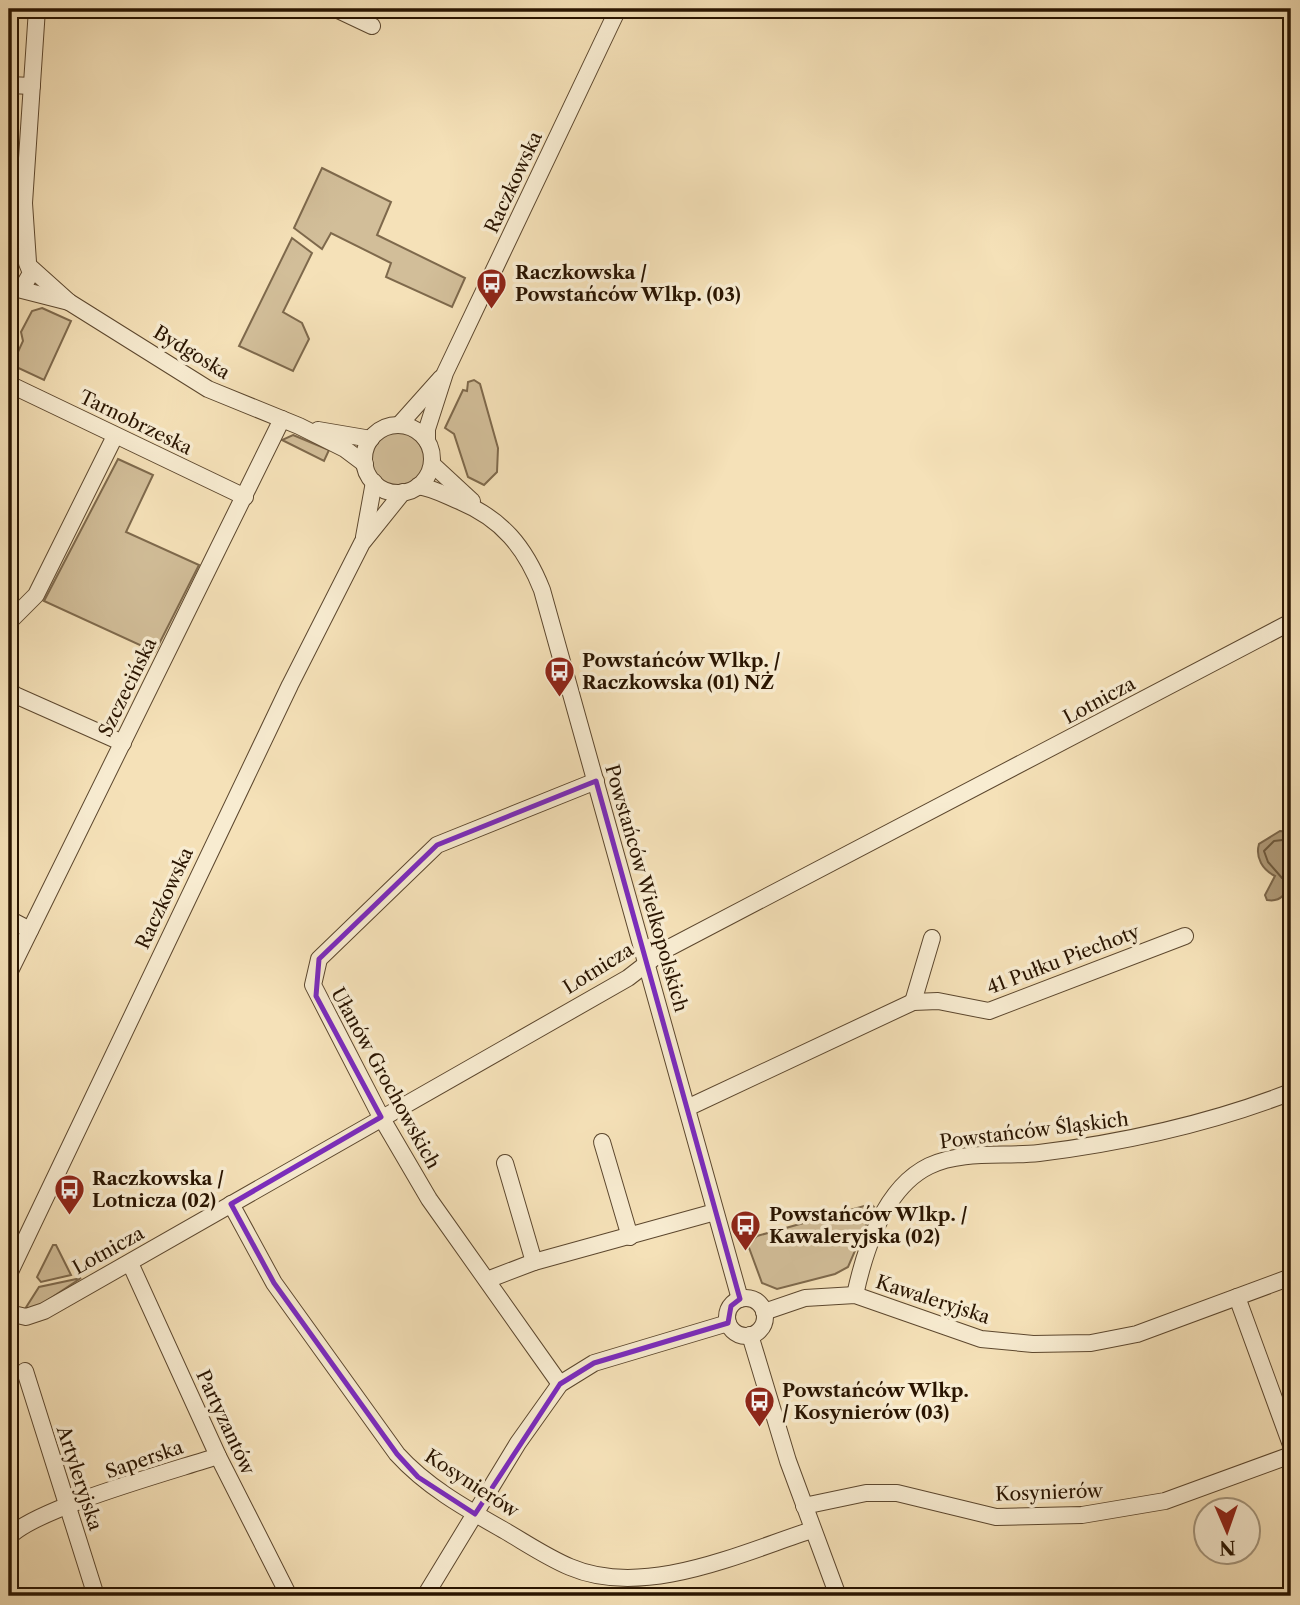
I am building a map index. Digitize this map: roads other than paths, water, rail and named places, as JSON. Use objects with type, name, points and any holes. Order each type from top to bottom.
[{"type":"street","points":[[13,289],[27,282],[29,265],[24,203],[37,9]]},
{"type":"street","points":[[336,9],[372,26]]},
{"type":"street","name":"Raczkowska","points":[[427,441],[430,416],[445,373],[618,9]]},
{"type":"street","points":[[9,85],[32,86]]},
{"type":"street","points":[[9,246],[24,203]]},
{"type":"street","name":"Bydgoska","points":[[9,254],[21,255],[69,302],[208,388],[299,426],[345,449],[365,464]]},
{"type":"street","name":"Bydgoska","points":[[13,289],[69,302]]},
{"type":"street","name":"Raczkowska","points":[[399,425],[445,373]]},
{"type":"street","name":"Tarnobrzeska","points":[[9,384],[245,497]]},
{"type":"street","name":"Szczecińska","points":[[9,973],[282,419]]},
{"type":"street","points":[[399,425],[412,428],[427,441],[432,464],[429,473],[410,489],[387,491],[374,482],[365,464],[365,451],[380,430],[399,425]]},
{"type":"street","name":"Bydgoska","points":[[299,426],[371,439]]},
{"type":"street","points":[[9,622],[36,595],[116,436]]},
{"type":"street","name":"Powstańców Wielkopolskich","points":[[432,464],[513,537],[534,572],[554,629],[740,1299]]},
{"type":"street","name":"Raczkowska","points":[[9,1274],[290,685],[362,542],[374,482]]},
{"type":"street","name":"Powstańców Wielkopolskich","points":[[410,489],[430,487],[479,508]]},
{"type":"street","name":"Raczkowska","points":[[362,542],[410,489]]},
{"type":"street","name":"Lotnicza","points":[[9,1313],[26,1317],[44,1311],[628,978],[646,962],[1291,622]]},
{"type":"street","points":[[11,693],[123,743]]},
{"type":"street","name":"Ułanów Grochowskich","points":[[561,1384],[429,1199],[381,1117],[316,996],[313,985],[319,959],[437,845],[596,782]]},
{"type":"street","points":[[9,919],[30,930]]},
{"type":"street","name":"41 Pułku Piechoty","points":[[687,1108],[913,1002],[938,1001],[989,1011],[1185,936]]},
{"type":"street","points":[[913,1002],[932,938]]},
{"type":"street","name":"Powstańców Śląskich","points":[[855,1295],[860,1273],[891,1199],[909,1179],[930,1165],[961,1157],[1037,1153],[1131,1139],[1236,1113],[1291,1092]]},
{"type":"street","points":[[602,1142],[629,1237]]},
{"type":"street","points":[[505,1163],[534,1262]]},
{"type":"street","name":"Kosynierów","points":[[231,1204],[274,1283],[397,1454],[418,1477],[475,1514],[571,1567],[597,1575],[630,1578],[665,1576],[813,1530]]},
{"type":"street","points":[[487,1280],[534,1262],[715,1212]]},
{"type":"street","name":"Partyzantów","points":[[130,1263],[218,1456],[289,1596]]},
{"type":"street","name":"Kawaleryjska","points":[[764,1312],[805,1298],[855,1295],[981,1339],[1033,1344],[1114,1340],[1291,1277]]},
{"type":"street","points":[[1237,1297],[1291,1445]]},
{"type":"street","points":[[740,1299],[756,1302],[764,1312],[762,1326],[750,1335],[737,1333],[728,1324],[731,1306],[740,1299]]},
{"type":"street","points":[[425,1596],[518,1443],[561,1384],[594,1363],[728,1324]]},
{"type":"street","points":[[750,1335],[804,1506],[838,1596]]},
{"type":"street","name":"Artyleryjska","points":[[24,1371],[96,1596]]},
{"type":"street","name":"Kosynierów","points":[[804,1506],[866,1493],[897,1493],[961,1511],[996,1517],[1083,1515],[1165,1502],[1291,1455]]},
{"type":"street","name":"Saperska","points":[[9,1537],[16,1529],[67,1507],[218,1456]]},
{"type":"water","points":[[1280,831],[1291,832],[1291,876],[1284,895],[1277,900],[1267,900],[1265,895],[1275,876],[1261,863],[1259,844]]},
{"type":"place","name":"Raczkowska / Powstańców Wlkp. (03)","points":[[492,310]]},
{"type":"place","name":"Powstańców Wlkp. / Raczkowska (01) NŻ","points":[[559,698]]},
{"type":"place","name":"Raczkowska / Lotnicza (02)","points":[[69,1216]]},
{"type":"place","name":"Powstańców Wlkp. / Kawaleryjska (02)","points":[[746,1252]]},
{"type":"place","name":"Powstańców Wlkp. / Kosynierów (03)","points":[[759,1428]]}]
